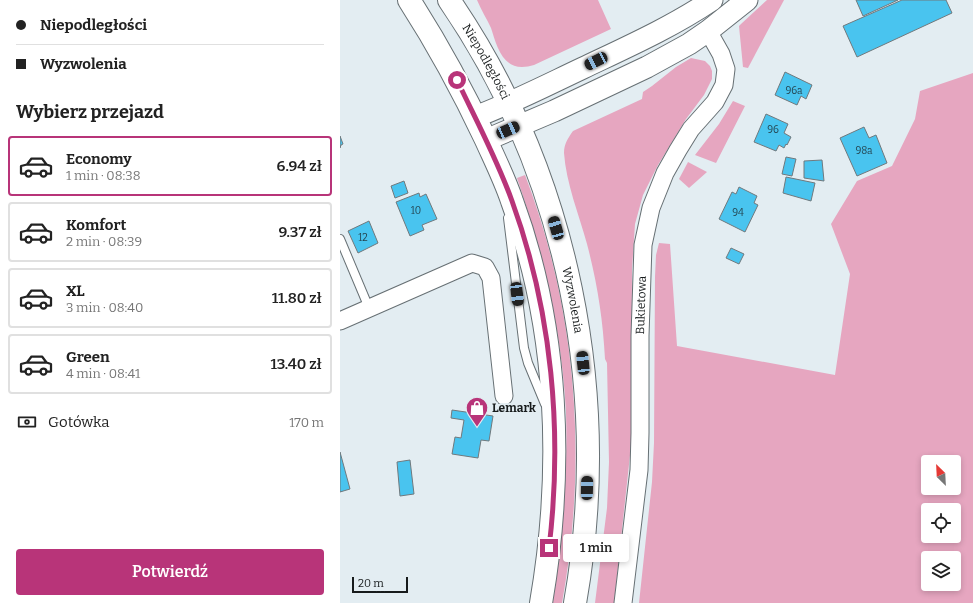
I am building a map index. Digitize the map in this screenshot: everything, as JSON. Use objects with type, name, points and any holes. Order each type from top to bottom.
[{"type":"main road","points":[[410,0],[433,36],[457,80],[486,140],[503,178],[531,261],[549,359],[554,426],[554,477],[550,535],[541,603]]},
{"type":"main road","name":"Niepodległości","points":[[449,0],[474,40],[519,125]]},
{"type":"main road","name":"Wyzwolenia","points":[[519,125],[540,177],[564,256],[582,347],[586,393],[588,446],[586,500],[575,603]]},
{"type":"street","points":[[475,117],[509,104],[625,48],[695,11],[712,0]]},
{"type":"street","points":[[486,140],[554,111],[647,67],[708,32],[747,0]]},
{"type":"street","name":"Bukietowa","points":[[623,603],[639,470],[640,336],[643,245],[651,208],[665,173],[691,129],[715,102],[724,85],[726,69],[721,54],[708,32]]},
{"type":"street","points":[[340,321],[472,263],[485,267],[491,278],[504,396]]},
{"type":"lane","points":[[340,239],[369,308]]},
{"type":"shaded area","points":[[477,0],[598,0],[611,29],[534,65],[524,67],[515,66],[504,59],[500,53],[491,28]]},
{"type":"shaded area","points":[[767,0],[784,0],[748,68],[743,67],[739,26]]},
{"type":"shaded area","points":[[691,58],[705,61],[710,66],[712,71],[712,79],[704,95],[686,119],[658,165],[643,195],[635,224],[632,269],[631,446],[614,603],[595,603],[607,508],[609,462],[607,363],[605,359],[603,330],[597,287],[587,244],[567,176],[564,153],[565,147],[573,131],[642,99],[643,92],[676,67]]},
{"type":"shaded area","points":[[973,73],[973,603],[639,603],[652,482],[654,443],[655,277],[656,255],[659,243],[670,244],[677,346],[835,375],[850,274],[831,224],[857,181],[892,166],[915,119],[920,91]]},
{"type":"shaded area","points":[[733,101],[745,106],[716,163],[695,155],[719,124]]},
{"type":"shaded area","points":[[688,162],[707,172],[689,188],[679,179]]},
{"type":"shaded area","points":[[525,175],[543,227],[556,279],[566,332],[573,386],[575,441],[574,495],[570,549],[562,603],[553,603],[562,532],[565,484],[566,412],[564,382],[556,323],[550,294],[535,235],[517,178]]},
{"type":"building","points":[[856,0],[898,0],[863,16]]},
{"type":"building","points":[[902,0],[946,0],[952,13],[857,57],[843,26]]},
{"type":"building","points":[[785,72],[812,85],[806,99],[801,96],[797,105],[775,95]]},
{"type":"building","points":[[766,114],[788,124],[784,133],[791,137],[784,148],[779,145],[776,151],[754,142]]},
{"type":"building","points":[[864,127],[869,138],[876,135],[887,163],[857,176],[840,138]]},
{"type":"building","points":[[340,136],[343,144],[340,148]]},
{"type":"building","points":[[786,157],[796,159],[792,176],[782,174]]},
{"type":"building","points":[[822,160],[824,181],[804,178],[804,161]]},
{"type":"building","points":[[786,177],[815,183],[811,201],[783,193]]},
{"type":"building","points":[[404,181],[408,193],[395,198],[391,186]]},
{"type":"building","points":[[739,187],[757,196],[754,203],[758,205],[745,232],[719,219],[732,192],[736,194]]},
{"type":"building","points":[[419,193],[420,197],[426,194],[437,219],[422,225],[424,230],[410,236],[396,202]]},
{"type":"building","points":[[369,221],[378,243],[358,253],[348,231]]},
{"type":"building","points":[[731,248],[744,254],[739,264],[726,258]]},
{"type":"building","name":"Lemark","points":[[452,410],[493,416],[489,441],[481,440],[478,458],[452,454],[455,437],[461,438],[464,420],[451,418]]},
{"type":"building","points":[[340,452],[350,489],[340,492]]},
{"type":"building","points":[[410,460],[414,494],[400,496],[397,462]]},
{"type":"place","name":"Lemark","points":[[477,428]]},
{"type":"route","points":[[457,80],[503,178],[512,201],[531,261],[539,300],[549,359],[554,426],[554,477],[549,548]]}]
